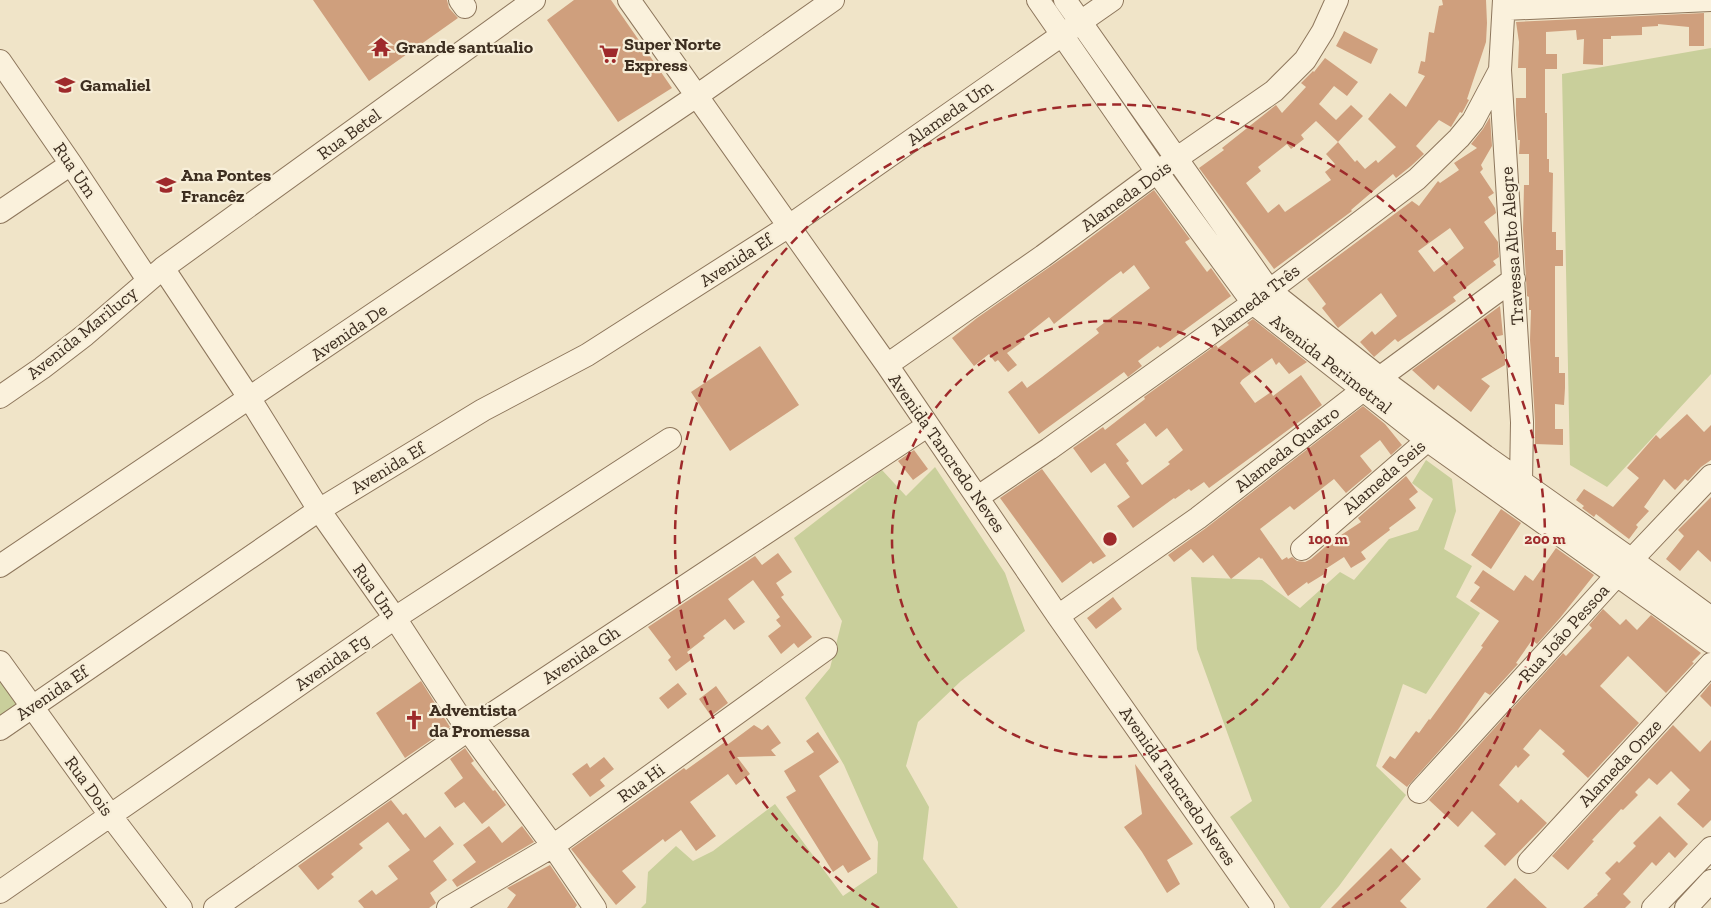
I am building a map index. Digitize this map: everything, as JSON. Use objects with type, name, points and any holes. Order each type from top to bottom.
[{"type":"street","name":"Rua Betel","points":[[156,274],[534,0]]},
{"type":"street","name":"Avenida Tancredo Neves","points":[[630,0],[698,95],[926,426],[978,496],[1058,616],[1263,908]]},
{"type":"street","name":"Avenida De","points":[[0,566],[698,95],[833,0]]},
{"type":"street","name":"Avenida Perimetral","points":[[1038,0],[1157,172],[1261,296],[1371,384],[1428,440],[1520,482],[1625,567],[1711,642]]},
{"type":"street","name":"Avenida Perimetral","points":[[1065,0],[1177,159],[1261,296]]},
{"type":"street","name":"Alameda Um","points":[[788,226],[1112,0]]},
{"type":"street","name":"Alameda Dois","points":[[886,366],[1043,256],[1157,172],[1274,92],[1305,60],[1323,31],[1336,0]]},
{"type":"street","points":[[1504,5],[1711,0]]},
{"type":"street","name":"Travessa Alto Alegre","points":[[1504,5],[1500,70],[1522,422],[1520,482]]},
{"type":"street","name":"Rua Um","points":[[0,62],[71,164],[250,399],[319,510],[395,618],[468,730],[553,846],[595,908]]},
{"type":"street","name":"Alameda Três","points":[[978,496],[1057,443],[1261,296],[1417,179],[1439,159],[1473,121],[1500,70]]},
{"type":"street","points":[[0,212],[71,164]]},
{"type":"street","name":"Avenida Ef","points":[[0,729],[319,510],[482,410],[587,355],[788,226]]},
{"type":"street","name":"Avenida Marilucy","points":[[0,397],[85,335],[156,274]]},
{"type":"street","name":"Alameda Quatro","points":[[1058,616],[1198,518],[1371,384],[1514,279]]},
{"type":"street","name":"Avenida Perimetral","points":[[1371,384],[1444,425],[1478,464],[1625,567],[1711,618]]},
{"type":"street","name":"Alameda Seis","points":[[1302,549],[1444,425]]},
{"type":"street","name":"Avenida Gh","points":[[216,908],[468,730],[926,426]]},
{"type":"street","name":"Avenida Fg","points":[[0,892],[395,618],[670,439]]},
{"type":"street","name":"Rua João Pessoa","points":[[1419,792],[1711,476]]},
{"type":"street","name":"Rua Hi","points":[[448,908],[553,846],[826,649]]},
{"type":"street","name":"Rua Dois","points":[[0,662],[110,815],[181,908]]},
{"type":"street","name":"Alameda Onze","points":[[1529,862],[1711,664]]},
{"type":"street","points":[[1653,908],[1711,848]]},
{"type":"street","points":[[1686,908],[1711,881]]},
{"type":"green space","points":[[1711,48],[1711,374],[1607,487],[1570,465],[1562,74]]},
{"type":"green space","points":[[1426,460],[1452,479],[1456,511],[1444,549],[1472,566],[1456,597],[1480,613],[1426,694],[1403,684],[1376,766],[1406,795],[1339,886],[1320,908],[1290,908],[1230,817],[1252,801],[1197,649],[1191,577],[1262,580],[1300,608],[1340,572],[1354,580],[1389,539],[1418,530],[1433,499],[1412,483]]},
{"type":"green space","points":[[935,467],[1005,573],[1025,631],[961,681],[918,722],[906,766],[929,807],[923,859],[958,908],[641,908],[646,903],[648,872],[676,846],[693,861],[713,851],[775,804],[843,896],[877,873],[878,842],[844,765],[805,698],[830,668],[842,621],[794,538],[882,470],[906,496]]},
{"type":"green space","points":[[0,679],[18,705],[0,717]]},
{"type":"building","name":"Grande santualio","points":[[313,0],[447,0],[449,8],[458,18],[369,81]]},
{"type":"building","name":"Super Norte Express","points":[[574,0],[611,0],[672,88],[618,122],[547,20]]},
{"type":"building","points":[[1442,0],[1486,0],[1486,42],[1467,99],[1469,100],[1451,127],[1439,120],[1416,146],[1424,154],[1411,166],[1396,178],[1393,174],[1352,211],[1274,269],[1199,168],[1224,150],[1222,148],[1276,105],[1282,113],[1306,87],[1301,83],[1314,72],[1325,58],[1358,82],[1347,96],[1334,86],[1319,104],[1336,120],[1351,105],[1363,116],[1338,142],[1355,162],[1357,160],[1365,169],[1376,160],[1378,163],[1396,147],[1368,119],[1390,93],[1406,107],[1425,76],[1418,73],[1421,61],[1425,62],[1429,32],[1434,33],[1439,6],[1443,5]],"holes":[[[1316,121],[1338,142],[1326,154],[1335,164],[1325,172],[1331,180],[1285,212],[1279,204],[1268,213],[1246,183],[1261,171],[1258,167],[1287,144],[1291,149],[1304,139],[1301,135]]]},
{"type":"building","points":[[1704,13],[1704,46],[1689,46],[1689,27],[1658,24],[1658,26],[1642,27],[1642,35],[1611,36],[1611,39],[1603,39],[1603,65],[1583,64],[1584,39],[1577,40],[1576,30],[1546,32],[1546,54],[1557,54],[1557,69],[1545,69],[1545,113],[1547,113],[1547,159],[1549,159],[1549,172],[1553,173],[1552,232],[1556,232],[1556,250],[1563,250],[1563,266],[1555,266],[1555,357],[1559,357],[1559,373],[1565,373],[1565,388],[1564,405],[1555,404],[1555,429],[1563,429],[1563,445],[1535,444],[1530,340],[1531,310],[1529,310],[1529,297],[1527,296],[1523,230],[1524,185],[1529,185],[1529,154],[1519,154],[1520,140],[1518,140],[1516,115],[1516,98],[1526,98],[1526,68],[1518,68],[1519,42],[1516,22]]},
{"type":"building","points":[[1344,31],[1378,49],[1371,64],[1336,46]]},
{"type":"building","points":[[1490,117],[1492,146],[1481,165],[1483,169],[1480,172],[1494,193],[1488,197],[1496,213],[1484,222],[1498,242],[1499,257],[1493,261],[1496,265],[1453,297],[1456,301],[1398,342],[1395,339],[1374,357],[1360,342],[1372,331],[1375,335],[1397,316],[1381,293],[1338,328],[1322,308],[1326,304],[1307,279],[1412,201],[1419,206],[1438,181],[1440,183],[1459,170],[1454,163],[1477,148],[1471,144]],"holes":[[[1450,228],[1464,248],[1434,272],[1418,251]]]},
{"type":"building","points":[[1154,190],[1190,239],[1185,242],[1207,272],[1211,268],[1231,296],[1160,348],[1158,346],[1138,361],[1142,366],[1128,377],[1124,372],[1039,434],[1008,392],[1022,381],[1027,388],[1099,333],[1096,329],[1150,288],[1134,265],[1123,274],[1121,271],[1054,324],[1049,317],[1020,340],[1022,342],[1007,353],[1017,365],[1008,372],[998,360],[995,362],[989,354],[974,366],[952,338]]},
{"type":"building","points":[[1500,306],[1503,335],[1494,337],[1505,355],[1505,365],[1481,379],[1490,386],[1471,412],[1438,385],[1434,390],[1412,370]]},
{"type":"building","points":[[1253,319],[1307,362],[1289,374],[1279,362],[1276,365],[1272,358],[1242,380],[1240,383],[1255,403],[1271,392],[1273,396],[1301,375],[1322,405],[1209,488],[1204,482],[1191,491],[1189,489],[1133,528],[1117,506],[1130,497],[1105,463],[1091,473],[1073,448],[1103,427],[1105,430],[1145,399],[1144,397],[1216,345],[1218,348],[1249,325],[1247,323]],"holes":[[[1145,423],[1156,437],[1167,428],[1183,450],[1168,462],[1170,464],[1142,485],[1126,463],[1129,461],[1116,444]]]},
{"type":"building","points":[[760,346],[799,405],[730,451],[691,392]]},
{"type":"building","points":[[1363,406],[1385,424],[1402,445],[1391,455],[1380,440],[1360,456],[1372,471],[1346,493],[1334,479],[1294,510],[1290,506],[1260,529],[1282,560],[1292,557],[1297,561],[1305,562],[1361,522],[1358,518],[1406,476],[1418,492],[1409,499],[1416,508],[1361,552],[1366,559],[1351,568],[1344,557],[1324,570],[1326,573],[1308,584],[1307,582],[1288,596],[1262,558],[1259,557],[1231,579],[1213,555],[1203,563],[1191,549],[1174,562],[1168,555],[1206,528]]},
{"type":"building","points":[[1687,414],[1704,432],[1711,425],[1711,460],[1701,467],[1688,481],[1685,479],[1675,490],[1664,479],[1644,507],[1649,511],[1636,525],[1638,527],[1629,539],[1596,514],[1594,517],[1582,508],[1584,506],[1576,500],[1584,489],[1613,507],[1639,478],[1627,468],[1656,435],[1660,439]]},
{"type":"building","points":[[914,450],[928,469],[913,480],[898,461]]},
{"type":"building","points":[[1042,469],[1106,556],[1093,564],[1091,561],[1062,583],[1000,498]]},
{"type":"building","points":[[1711,497],[1711,562],[1698,550],[1680,571],[1666,559],[1684,536],[1678,530]]},
{"type":"building","points":[[1501,509],[1521,523],[1491,569],[1471,555]]},
{"type":"building","points":[[1556,548],[1594,575],[1537,644],[1532,640],[1516,663],[1518,664],[1490,695],[1485,692],[1457,731],[1407,787],[1382,767],[1390,756],[1395,759],[1416,731],[1419,733],[1430,720],[1483,647],[1481,646],[1499,621],[1470,601],[1480,587],[1474,583],[1483,570],[1514,591],[1525,575],[1533,581]]},
{"type":"building","points":[[778,553],[792,572],[776,583],[784,595],[781,597],[812,637],[798,648],[794,643],[781,654],[768,636],[781,626],[776,620],[780,617],[753,580],[728,599],[745,622],[734,630],[725,619],[703,636],[705,638],[687,652],[692,659],[676,671],[668,660],[671,657],[648,627],[755,556],[762,565]]},
{"type":"building","points":[[1113,597],[1122,609],[1096,629],[1087,618]]},
{"type":"building","points":[[1603,609],[1620,625],[1626,619],[1637,630],[1651,615],[1701,653],[1666,693],[1628,656],[1600,686],[1639,723],[1588,778],[1562,754],[1565,751],[1540,729],[1523,749],[1530,755],[1518,768],[1516,765],[1499,785],[1518,803],[1521,799],[1547,823],[1505,866],[1484,846],[1496,834],[1472,811],[1458,827],[1429,800],[1563,653],[1566,656],[1592,628],[1589,625]]},
{"type":"building","name":"Adventista da Promessa","points":[[421,681],[450,727],[405,758],[376,713]]},
{"type":"building","points":[[678,683],[687,694],[668,709],[659,698]]},
{"type":"building","points":[[1711,683],[1711,707],[1700,696]]},
{"type":"building","points":[[716,686],[728,703],[711,716],[699,699]]},
{"type":"building","points":[[754,725],[762,730],[768,725],[781,743],[771,750],[776,756],[737,757],[750,774],[736,785],[728,774],[690,802],[716,836],[696,851],[681,830],[665,842],[663,839],[622,871],[636,887],[616,905],[571,849],[684,768],[686,770],[725,742],[727,745]]},
{"type":"building","points":[[1673,725],[1700,752],[1711,740],[1711,820],[1703,828],[1677,804],[1690,790],[1671,771],[1657,785],[1649,778],[1635,792],[1638,795],[1623,810],[1621,809],[1592,840],[1594,841],[1568,870],[1552,856]]},
{"type":"building","points":[[818,732],[839,762],[819,776],[871,859],[848,873],[843,865],[833,872],[786,797],[796,791],[784,771],[814,752],[806,741]]},
{"type":"building","points":[[465,748],[474,761],[471,763],[506,805],[482,824],[464,802],[455,808],[444,793],[463,778],[450,759]]},
{"type":"building","points":[[604,757],[614,769],[600,780],[605,786],[590,797],[572,774],[587,763],[590,768]]},
{"type":"building","points":[[1135,764],[1193,844],[1167,860],[1180,884],[1167,893],[1124,827],[1142,814]]},
{"type":"building","points":[[391,800],[403,815],[406,813],[425,838],[440,826],[454,844],[433,861],[447,880],[430,893],[436,903],[429,908],[364,908],[358,901],[372,890],[376,895],[398,879],[388,866],[410,850],[388,822],[359,844],[363,848],[331,874],[334,877],[318,890],[298,866]]},
{"type":"building","points":[[1660,816],[1688,844],[1675,858],[1669,852],[1656,866],[1652,862],[1623,894],[1631,902],[1625,908],[1583,908],[1598,895],[1611,879],[1605,873],[1617,861],[1619,863],[1636,846],[1633,843]]},
{"type":"building","points":[[489,826],[502,843],[522,826],[534,842],[457,887],[452,880],[476,862],[463,845]]},
{"type":"building","points":[[1391,848],[1421,879],[1400,901],[1407,908],[1331,908]]},
{"type":"building","points":[[550,865],[577,905],[575,908],[507,908],[516,895],[507,888]]},
{"type":"building","points":[[1515,878],[1547,908],[1486,908]]},
{"type":"place","name":"Grande santualio","points":[[381,47]]},
{"type":"place","name":"Super Norte Express","points":[[609,54]]},
{"type":"place","name":"Gamaliel","points":[[65,85]]},
{"type":"place","name":"Ana Pontes Francêz","points":[[166,185]]},
{"type":"place","name":"Adventista da Promessa","points":[[414,720]]}]
